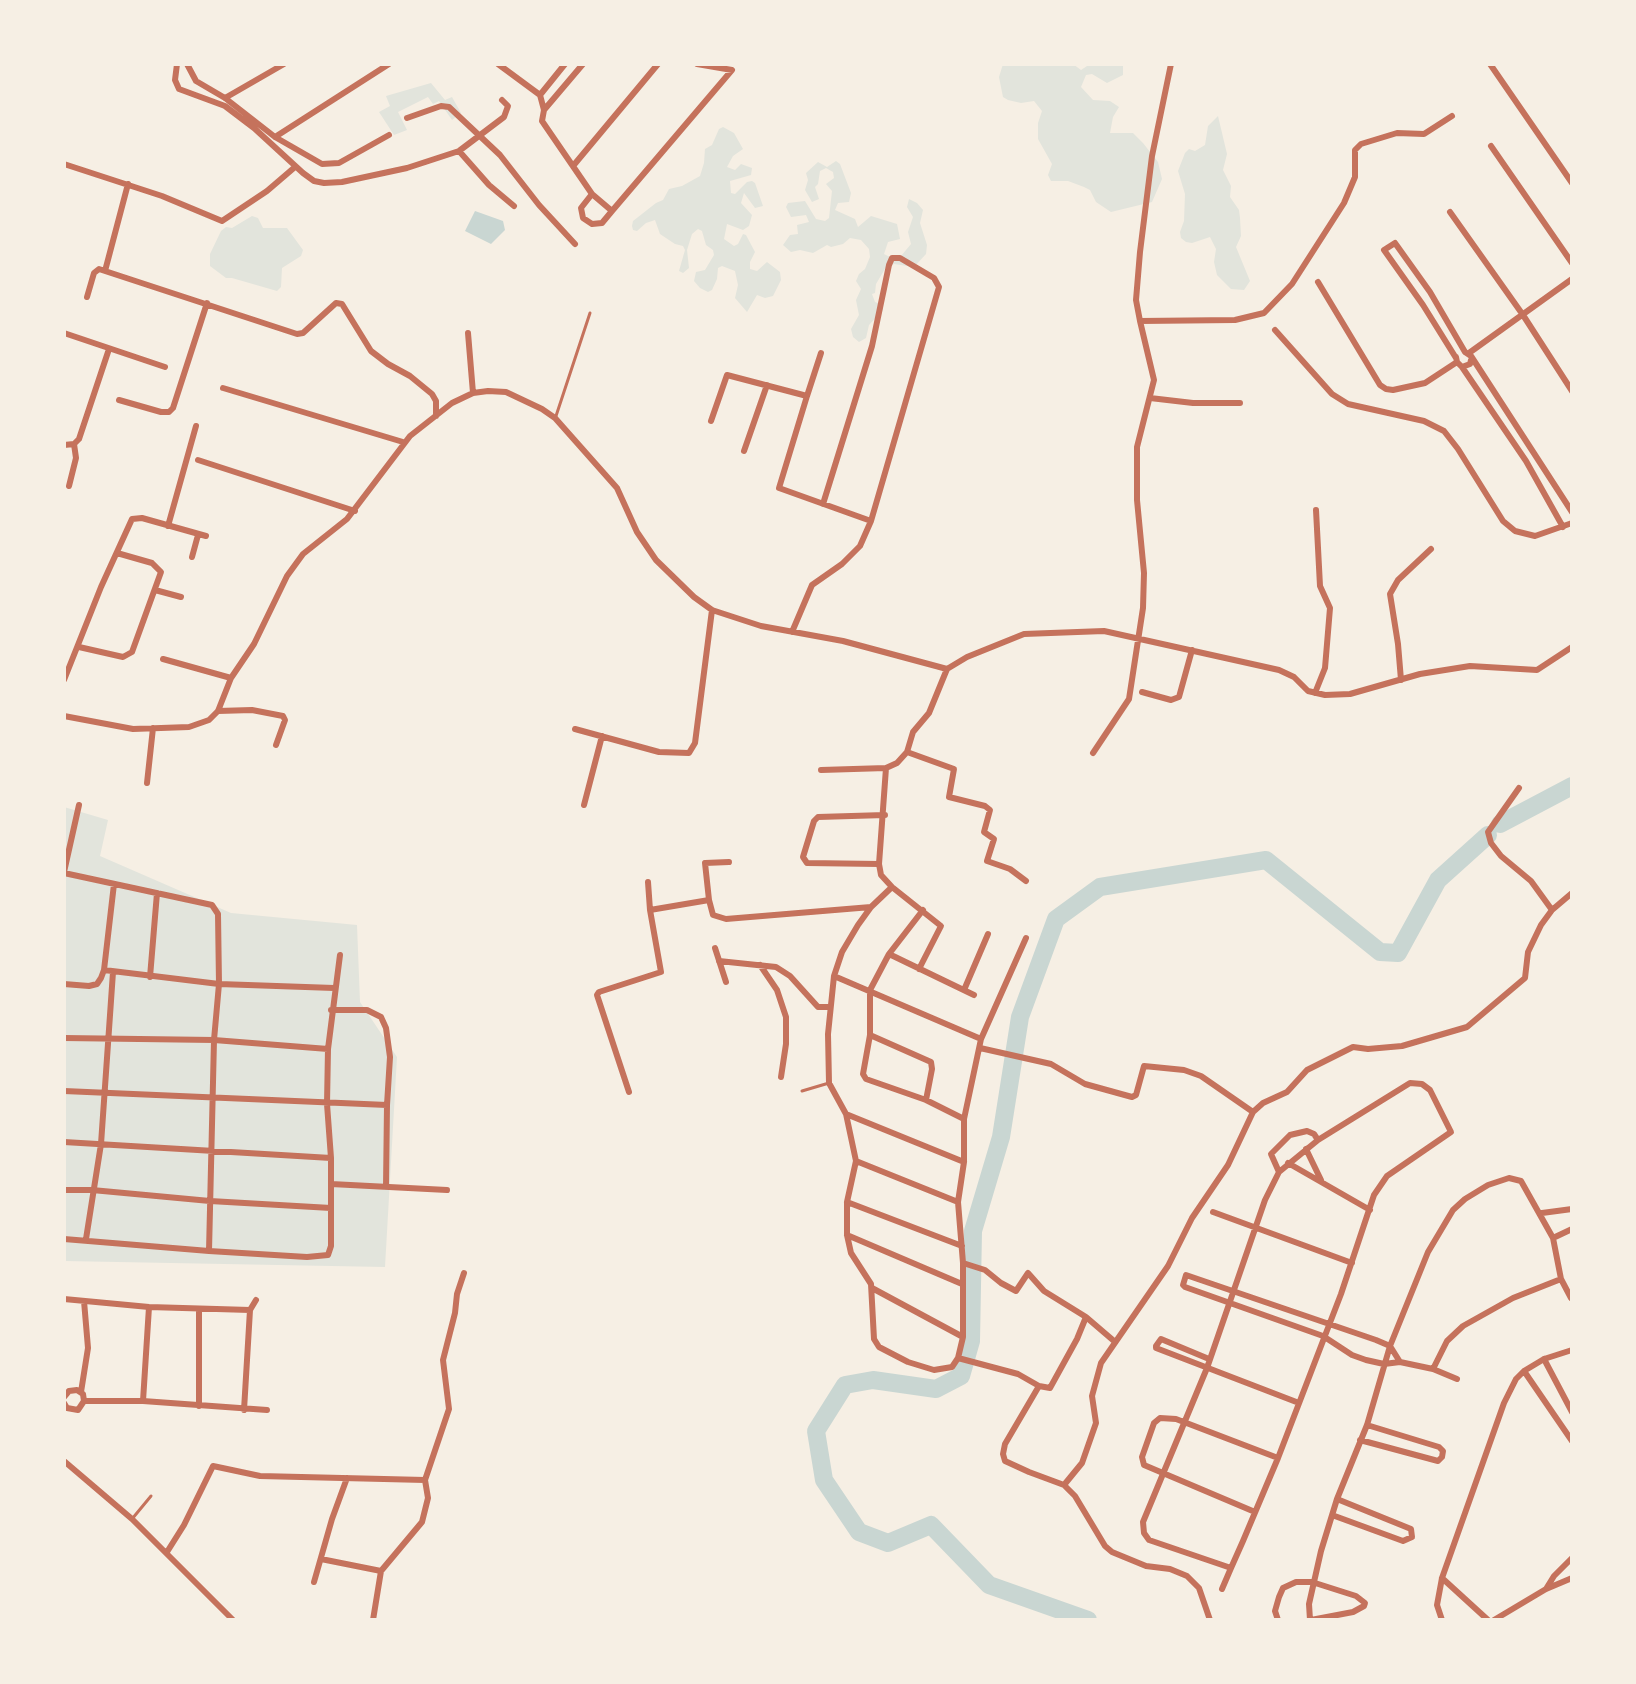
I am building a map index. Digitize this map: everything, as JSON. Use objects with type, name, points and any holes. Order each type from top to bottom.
[{"type":"street","points":[[177,64],[175,80],[179,89],[205,97],[232,111],[295,167],[314,181],[324,183],[342,182],[436,160],[459,151],[507,113],[508,106],[502,100]]},
{"type":"street","points":[[187,64],[196,81],[311,159],[329,165],[351,158],[389,135]]},
{"type":"street","points":[[225,98],[284,64]]},
{"type":"street","points":[[275,137],[389,64]]},
{"type":"street","points":[[498,64],[540,95],[544,110],[542,121],[592,194],[612,211]]},
{"type":"street","points":[[540,95],[565,64]]},
{"type":"street","points":[[544,110],[583,64]]},
{"type":"street","points":[[573,166],[658,64]]},
{"type":"street","points":[[697,64],[732,70]]},
{"type":"street","points":[[592,194],[581,208],[585,221],[602,223],[732,70],[741,64]]},
{"type":"street","points":[[1093,753],[1129,699],[1139,638],[1144,590],[1137,500],[1137,447],[1154,380],[1136,300],[1152,156],[1171,64]]},
{"type":"street","points":[[1490,64],[1572,183]]},
{"type":"street","points":[[407,118],[441,106],[449,107],[500,155],[575,244]]},
{"type":"street","points":[[1140,321],[1235,320],[1264,313],[1292,284],[1344,203],[1355,177],[1355,150],[1361,144],[1397,133],[1424,134],[1452,116]]},
{"type":"street","points":[[1491,146],[1572,263]]},
{"type":"street","points":[[459,151],[489,185],[514,206]]},
{"type":"street","points":[[64,164],[128,184],[222,221],[267,191],[295,167]]},
{"type":"street","points":[[105,271],[128,184]]},
{"type":"street","points":[[1450,212],[1572,391]]},
{"type":"street","points":[[1563,527],[1513,442],[1384,250],[1395,243],[1572,512]]},
{"type":"street","points":[[792,632],[812,585],[842,564],[860,546],[871,521],[939,287],[934,278],[900,258],[892,258],[889,265],[872,346],[823,504]]},
{"type":"street","points":[[87,297],[94,273],[99,269],[297,334],[303,333],[336,303],[342,304],[371,351],[432,394],[436,401],[436,416]]},
{"type":"street","points":[[1468,355],[1572,279]]},
{"type":"street","points":[[1318,282],[1380,385],[1386,389],[1425,383],[1458,362],[1461,352],[1468,355]]},
{"type":"street","points":[[1414,291],[1423,284]]},
{"type":"street","points":[[119,400],[161,412],[169,412],[173,408],[207,303]]},
{"type":"street","points":[[1431,318],[1441,312]]},
{"type":"street","points":[[1275,330],[1332,394],[1348,404],[1424,421],[1444,431],[1503,521],[1515,531],[1535,536],[1572,523]]},
{"type":"street","points":[[64,333],[165,367]]},
{"type":"street","points":[[468,333],[473,393]]},
{"type":"street","points":[[69,486],[76,458],[74,444],[85,426],[109,349]]},
{"type":"street","points":[[821,353],[779,488],[871,521]]},
{"type":"street","points":[[1458,362],[1470,364],[1468,355]]},
{"type":"street","points":[[711,421],[727,375],[807,396]]},
{"type":"street","points":[[744,451],[767,385]]},
{"type":"street","points":[[223,388],[403,442]]},
{"type":"street","points":[[64,716],[112,726],[153,728],[189,727],[209,720],[218,711],[231,678],[254,644],[293,566],[303,554],[355,511],[403,442],[452,403],[473,393],[488,391],[506,392],[555,418],[617,488],[637,532],[656,560],[712,610],[947,669]]},
{"type":"street","points":[[1150,398],[1193,403],[1240,403]]},
{"type":"street","points":[[1492,413],[1501,406]]},
{"type":"street","points":[[168,526],[196,426]]},
{"type":"street","points":[[1513,442],[1523,436]]},
{"type":"street","points":[[64,445],[74,444]]},
{"type":"street","points":[[198,460],[355,511]]},
{"type":"street","points":[[1543,490],[1555,482]]},
{"type":"street","points":[[1315,693],[1325,668],[1330,608],[1320,586],[1316,510]]},
{"type":"street","points":[[64,680],[132,519],[142,518],[202,536],[192,557]]},
{"type":"street","points":[[1401,680],[1390,594],[1398,580],[1431,549]]},
{"type":"street","points":[[79,647],[129,656],[155,590],[160,568],[117,553]]},
{"type":"street","points":[[155,590],[181,597]]},
{"type":"street","points":[[575,729],[667,754],[689,753],[695,743],[712,610]]},
{"type":"street","points":[[919,969],[941,926],[886,882],[879,864],[892,766],[907,752],[913,732],[929,713],[947,669],[992,645],[1024,634],[1090,630],[1279,670],[1315,693],[1350,694],[1436,671],[1470,666],[1537,670],[1572,647]]},
{"type":"street","points":[[1142,692],[1171,700],[1179,697],[1192,650]]},
{"type":"street","points":[[163,659],[231,678]]},
{"type":"street","points":[[218,711],[252,710],[283,716],[285,720],[276,745]]},
{"type":"street","points":[[147,783],[153,728]]},
{"type":"street","points":[[584,805],[602,736]]},
{"type":"street","points":[[907,752],[954,769],[949,797],[990,810],[984,831],[994,839],[987,861],[1010,869],[1026,881]]},
{"type":"street","points":[[821,770],[892,766]]},
{"type":"street","points":[[1519,788],[1488,834],[1501,856],[1531,881],[1552,910]]},
{"type":"street","points":[[79,805],[64,873],[212,905],[219,918],[209,1251]]},
{"type":"street","points":[[879,864],[805,862],[803,857],[818,817],[885,815]]},
{"type":"street","points":[[729,862],[705,863],[713,915],[720,919],[871,907]]},
{"type":"street","points":[[629,1092],[597,995],[661,972],[653,938],[648,882]]},
{"type":"street","points":[[886,882],[842,952],[834,976],[830,1007],[829,1083],[846,1114],[856,1161],[847,1202],[847,1235],[851,1253],[869,1277],[872,1288],[872,1328],[879,1347],[908,1362],[934,1370],[952,1367],[960,1358],[963,1337],[962,1284],[969,1265],[962,1246],[958,1202],[964,1162],[964,1119],[981,1039],[1026,938]]},
{"type":"street","points":[[64,984],[97,984],[104,970],[114,884]]},
{"type":"street","points":[[150,977],[157,893]]},
{"type":"street","points":[[1064,1485],[1082,1463],[1096,1423],[1092,1400],[1101,1363],[1163,1273],[1192,1218],[1225,1169],[1253,1112],[1263,1103],[1287,1092],[1307,1070],[1353,1047],[1402,1046],[1467,1027],[1526,977],[1528,952],[1541,925],[1552,910],[1572,893]]},
{"type":"street","points":[[650,910],[709,900]]},
{"type":"street","points":[[923,910],[889,954],[870,990],[870,1035],[864,1078],[926,1100],[964,1119]]},
{"type":"street","points":[[964,990],[988,934]]},
{"type":"street","points":[[715,948],[726,982]]},
{"type":"street","points":[[889,954],[974,995]]},
{"type":"street","points":[[64,1239],[209,1251],[325,1257],[331,1253],[328,1049],[340,955]]},
{"type":"street","points":[[719,961],[776,967],[790,976],[818,1007],[830,1007]]},
{"type":"street","points":[[760,965],[777,990],[786,1017],[781,1077]]},
{"type":"street","points":[[104,970],[219,984],[334,988]]},
{"type":"street","points":[[86,1239],[101,1144],[113,972]]},
{"type":"street","points":[[834,976],[981,1039]]},
{"type":"street","points":[[331,1010],[367,1010],[381,1017],[386,1028],[390,1057],[386,1187]]},
{"type":"street","points":[[870,1035],[931,1062],[926,1100]]},
{"type":"street","points":[[64,1038],[214,1040],[328,1049]]},
{"type":"street","points":[[980,1048],[1051,1064],[1094,1087],[1132,1097],[1136,1095],[1144,1066],[1184,1070],[1201,1076],[1253,1112]]},
{"type":"street","points":[[1222,1589],[1231,1568],[1255,1512],[1278,1458],[1352,1263],[1374,1195],[1387,1176],[1451,1132],[1430,1090],[1422,1084],[1410,1083],[1318,1140],[1288,1163],[1269,1188],[1207,1368],[1143,1522],[1144,1533],[1149,1540],[1231,1568]]},
{"type":"street","points":[[64,1091],[387,1105]]},
{"type":"street","points":[[846,1114],[964,1162]]},
{"type":"street","points":[[1279,1172],[1271,1154],[1290,1135],[1307,1131],[1318,1140]]},
{"type":"street","points":[[64,1142],[331,1158]]},
{"type":"street","points":[[1306,1149],[1321,1180]]},
{"type":"street","points":[[856,1161],[958,1202]]},
{"type":"street","points":[[1288,1163],[1370,1210]]},
{"type":"street","points":[[1278,1620],[1276,1604],[1283,1588],[1302,1581],[1312,1582],[1356,1596],[1365,1603],[1353,1612],[1311,1620],[1309,1604],[1312,1582],[1337,1499],[1367,1425],[1390,1346],[1437,1233],[1465,1199],[1488,1185],[1513,1178],[1524,1183],[1553,1238],[1561,1279],[1571,1298]]},
{"type":"street","points":[[331,1184],[447,1190]]},
{"type":"street","points":[[64,1190],[331,1208]]},
{"type":"street","points":[[847,1202],[962,1246]]},
{"type":"street","points":[[1542,1213],[1572,1209]]},
{"type":"street","points":[[1213,1212],[1352,1263]]},
{"type":"street","points":[[1553,1238],[1572,1229]]},
{"type":"street","points":[[847,1235],[962,1284]]},
{"type":"street","points":[[969,1265],[1016,1291],[1028,1273],[1044,1291],[1086,1317],[1114,1341]]},
{"type":"street","points":[[373,1620],[381,1571],[422,1522],[428,1498],[425,1480],[449,1409],[443,1360],[464,1273]]},
{"type":"street","points":[[1400,1362],[1390,1346],[1186,1275],[1185,1287],[1323,1336],[1352,1355],[1384,1364],[1400,1362],[1433,1369],[1457,1379]]},
{"type":"street","points":[[1433,1369],[1447,1341],[1463,1326],[1513,1298],[1561,1279]]},
{"type":"street","points":[[872,1288],[963,1337]]},
{"type":"street","points":[[64,1299],[149,1307],[250,1310]]},
{"type":"street","points":[[244,1410],[250,1310],[256,1300]]},
{"type":"street","points":[[84,1301],[88,1348],[81,1392],[84,1401]]},
{"type":"street","points":[[143,1401],[149,1307]]},
{"type":"street","points":[[199,1309],[199,1406]]},
{"type":"street","points":[[960,1358],[1018,1374],[1039,1386],[1050,1388],[1086,1317]]},
{"type":"street","points":[[1209,1359],[1161,1339],[1156,1346],[1299,1403]]},
{"type":"street","points":[[1442,1620],[1437,1605],[1442,1578],[1489,1438],[1511,1388],[1524,1371],[1544,1359],[1572,1350]]},
{"type":"street","points":[[1544,1359],[1572,1412]]},
{"type":"street","points":[[1524,1371],[1572,1441]]},
{"type":"street","points":[[1039,1386],[1005,1444],[1005,1461],[1064,1485],[1075,1496],[1099,1537],[1112,1552],[1146,1566],[1179,1572],[1193,1581],[1204,1600],[1210,1620]]},
{"type":"street","points":[[64,1397],[73,1390],[81,1392]]},
{"type":"street","points":[[1548,1409],[1565,1400]]},
{"type":"street","points":[[84,1401],[143,1401],[267,1410]]},
{"type":"street","points":[[65,1408],[78,1410],[84,1401]]},
{"type":"street","points":[[1255,1512],[1144,1465],[1142,1457],[1154,1423],[1167,1417],[1278,1458]]},
{"type":"street","points":[[1360,1440],[1438,1461],[1442,1457],[1443,1451],[1439,1447],[1367,1425]]},
{"type":"street","points":[[64,1461],[132,1519],[233,1620]]},
{"type":"street","points":[[167,1552],[213,1466],[260,1476],[425,1480]]},
{"type":"street","points":[[314,1582],[347,1478]]},
{"type":"street","points":[[1332,1515],[1403,1541],[1412,1537],[1411,1529],[1337,1499]]},
{"type":"street","points":[[1546,1589],[1572,1558]]},
{"type":"street","points":[[321,1559],[381,1571]]},
{"type":"street","points":[[1442,1578],[1491,1620],[1572,1578]]},
{"type":"lane","points":[[555,418],[590,313]]},
{"type":"lane","points":[[802,1091],[829,1083]]},
{"type":"lane","points":[[132,1519],[151,1496]]},
{"type":"shaded area","points":[[1003,64],[1073,64],[1081,70],[1090,64],[1123,64],[1123,75],[1107,83],[1092,74],[1086,75],[1081,87],[1093,100],[1110,101],[1119,107],[1110,133],[1133,133],[1158,162],[1162,179],[1152,202],[1111,212],[1096,202],[1090,190],[1068,181],[1051,181],[1048,175],[1052,164],[1038,139],[1042,111],[1034,101],[1021,103],[1003,97],[999,77]]},
{"type":"shaded area","points":[[431,83],[445,100],[452,97],[461,113],[452,120],[439,101],[433,104],[428,97],[398,112],[407,130],[394,135],[379,112],[390,106],[386,96]]},
{"type":"shaded area","points":[[1218,116],[1227,154],[1223,170],[1231,186],[1230,197],[1239,210],[1241,236],[1236,247],[1250,281],[1244,290],[1231,289],[1217,275],[1214,262],[1216,249],[1210,237],[1186,242],[1180,232],[1184,221],[1185,194],[1178,171],[1189,149],[1195,151],[1205,145],[1208,126]]},
{"type":"shaded area","points":[[723,127],[734,133],[743,149],[733,156],[727,167],[735,170],[741,164],[752,168],[751,175],[730,181],[731,193],[735,194],[752,181],[763,206],[755,208],[744,193],[741,203],[752,215],[749,226],[743,230],[727,224],[724,239],[734,246],[743,234],[746,235],[755,252],[750,269],[757,271],[767,262],[780,272],[781,280],[773,296],[765,298],[757,295],[747,312],[735,298],[738,285],[735,271],[722,266],[718,268],[717,279],[708,292],[694,281],[696,272],[705,270],[714,255],[706,245],[702,231],[698,229],[692,234],[687,250],[689,268],[683,273],[679,271],[685,250],[683,246],[660,234],[655,220],[637,231],[632,226],[633,221],[663,200],[669,189],[700,176],[705,149],[712,145]]},
{"type":"shaded area","points":[[836,161],[851,193],[849,202],[838,203],[835,210],[855,219],[858,227],[871,216],[897,224],[900,239],[888,242],[884,254],[892,258],[901,256],[911,244],[908,232],[913,217],[907,207],[909,199],[923,210],[920,223],[927,245],[926,254],[914,267],[894,264],[886,267],[872,294],[875,302],[883,305],[883,310],[869,325],[866,338],[859,342],[853,337],[851,329],[859,315],[856,300],[861,289],[856,281],[870,257],[869,249],[861,240],[850,238],[843,244],[827,245],[813,253],[800,250],[791,252],[783,245],[790,235],[798,234],[797,225],[809,222],[806,215],[791,217],[786,207],[788,203],[805,201],[816,219],[825,221],[829,218],[832,191],[826,184],[834,178],[833,172],[826,168],[820,171],[815,187],[819,199],[812,202],[805,190],[808,180],[806,173],[818,162],[827,167]]},
{"type":"shaded area","points":[[475,211],[503,221],[505,230],[491,244],[465,231]]},
{"type":"shaded area","points":[[252,216],[258,218],[263,228],[287,228],[303,250],[301,256],[282,268],[281,287],[277,291],[226,278],[210,266],[210,254],[221,231]]},
{"type":"shaded area","points":[[64,807],[108,820],[100,856],[231,913],[357,925],[360,1002],[397,1057],[385,1267],[64,1261]]},
{"type":"waterway","points":[[1500,824],[1572,786]]},
{"type":"waterway","points":[[1088,1620],[989,1585],[931,1525],[888,1543],[859,1532],[824,1480],[816,1431],[845,1385],[873,1380],[936,1389],[961,1376],[971,1341],[973,1231],[1001,1137],[1020,1017],[1056,919],[1100,887],[1266,860],[1380,952],[1398,953],[1438,880],[1488,835]]}]
